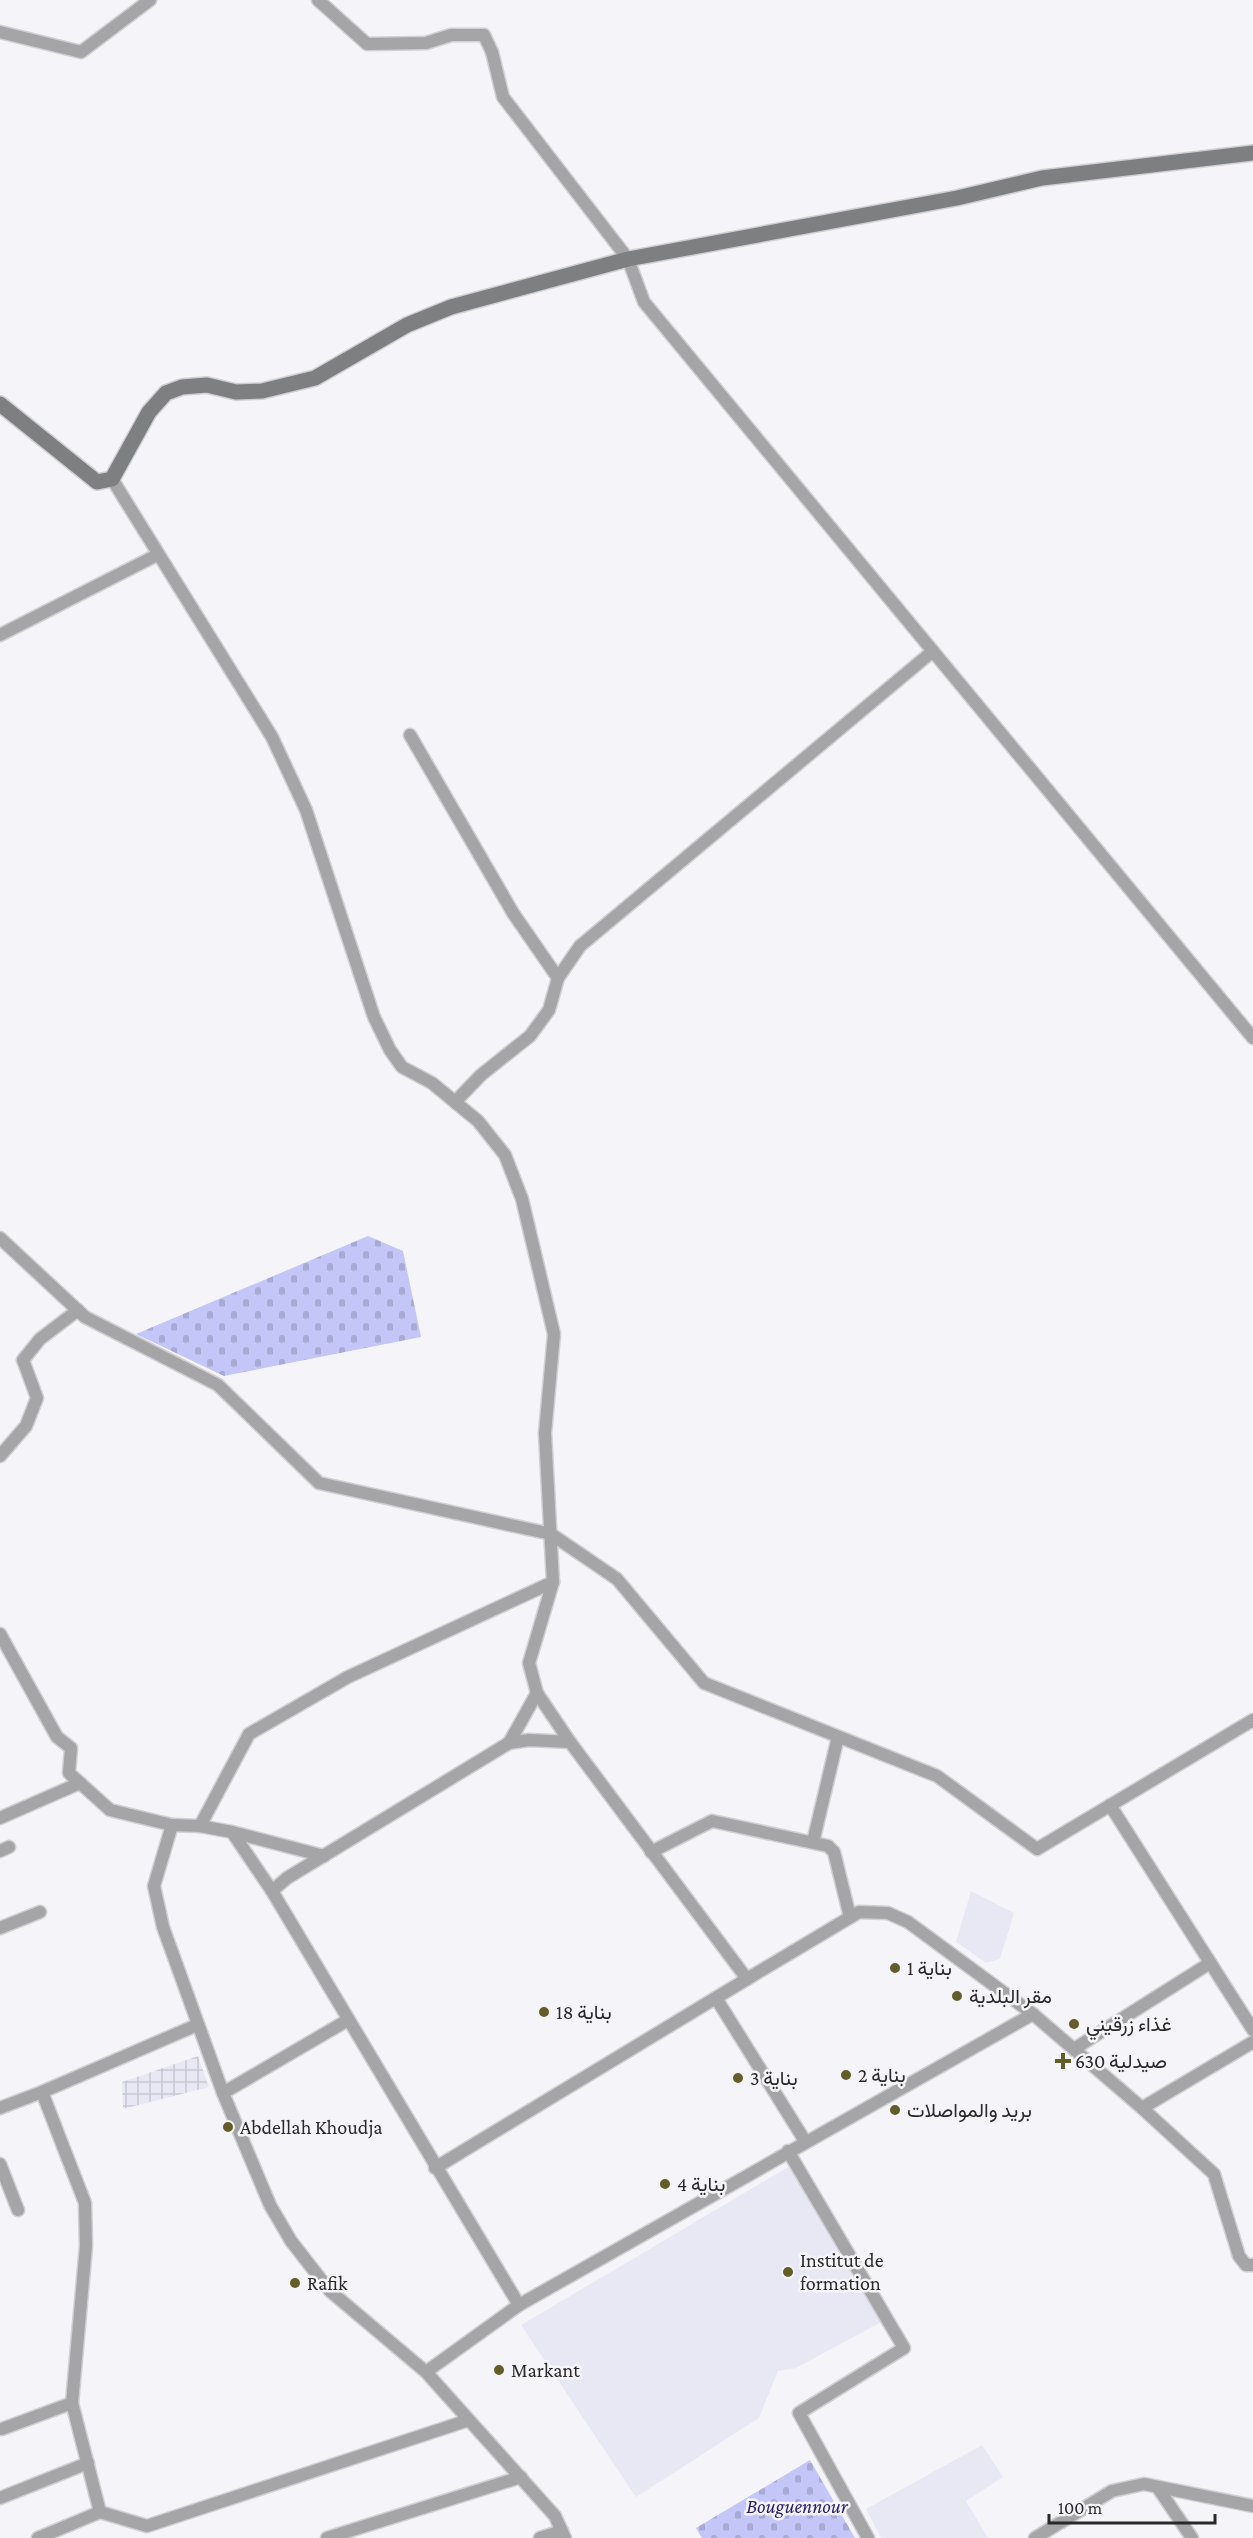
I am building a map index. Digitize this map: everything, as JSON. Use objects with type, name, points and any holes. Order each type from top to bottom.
[{"type":"street","points":[[0,32],[81,52],[150,0]]},
{"type":"street","points":[[318,0],[367,44],[426,42],[451,35],[484,35],[492,52],[503,97],[628,259],[644,302],[1253,1038]]},
{"type":"street","points":[[112,479],[149,411],[166,393],[182,387],[207,385],[236,392],[262,391],[315,378],[407,325],[451,307],[628,259],[957,198],[1042,178],[1253,153]]},
{"type":"street","points":[[0,404],[97,482],[112,479]]},
{"type":"street","points":[[112,479],[157,555],[272,737],[306,810],[374,1017],[390,1050],[402,1066],[432,1083],[478,1120],[505,1155],[522,1199],[549,1305],[554,1334],[545,1433],[554,1582],[529,1664],[537,1693],[570,1742],[747,1979]]},
{"type":"street","points":[[0,635],[157,555]]},
{"type":"street","points":[[455,1102],[481,1076],[530,1036],[549,1010],[558,978],[580,946],[933,651]]},
{"type":"street","points":[[410,735],[513,914],[558,978]]},
{"type":"street","points":[[0,1238],[85,1317],[218,1385],[319,1483],[551,1534],[617,1579],[704,1683],[937,1776],[1037,1849],[1253,1720]]},
{"type":"street","points":[[0,1456],[26,1426],[37,1398],[23,1360],[40,1339],[78,1310]]},
{"type":"street","points":[[200,1826],[249,1734],[348,1677],[554,1582]]},
{"type":"street","points":[[0,1634],[57,1737],[71,1748],[69,1773],[110,1810],[171,1825],[200,1826],[232,1832],[324,1856]]},
{"type":"street","points":[[508,1743],[537,1693]]},
{"type":"street","points":[[813,1842],[838,1737]]},
{"type":"street","points":[[272,1891],[324,1856],[508,1743],[529,1740],[570,1742]]},
{"type":"street","points":[[0,1818],[80,1783]]},
{"type":"street","points":[[1110,1806],[1253,2030]]},
{"type":"street","points":[[651,1852],[712,1821],[813,1842],[832,1849],[850,1917]]},
{"type":"street","points":[[171,1825],[154,1886],[164,1927],[222,2093],[270,2205],[291,2241],[330,2290],[426,2372],[555,2516],[563,2534],[540,2538]]},
{"type":"street","points":[[232,1832],[272,1891],[435,2168],[519,2305]]},
{"type":"street","points":[[435,2168],[850,1917],[859,1912],[874,1911],[888,1913],[908,1922],[1033,2014],[1214,2174],[1239,2256],[1246,2265],[1253,2265]]},
{"type":"street","points":[[0,1928],[40,1912]]},
{"type":"street","points":[[1074,2049],[1210,1963]]},
{"type":"street","points":[[716,1998],[805,2141]]},
{"type":"street","points":[[426,2372],[519,2305],[805,2141],[1033,2014]]},
{"type":"street","points":[[222,2093],[348,2020]]},
{"type":"street","points":[[0,2108],[197,2025]]},
{"type":"street","points":[[1142,2108],[1253,2042]]},
{"type":"street","points":[[42,2092],[85,2203],[86,2246],[72,2403],[100,2512]]},
{"type":"street","points":[[788,2151],[904,2348],[798,2412],[868,2538]]},
{"type":"street","points":[[0,2164],[18,2210]]},
{"type":"street","points":[[2,2429],[72,2403]]},
{"type":"street","points":[[38,2538],[100,2512],[147,2526],[469,2420]]},
{"type":"street","points":[[0,2498],[87,2463]]},
{"type":"street","points":[[327,2538],[521,2477]]},
{"type":"street","points":[[1035,2538],[1112,2491],[1144,2484],[1253,2506]]},
{"type":"street","points":[[1158,2488],[1192,2538]]},
{"type":"shaded area","points":[[971,1891],[1014,1913],[1000,1959],[986,1963],[956,1942]]},
{"type":"shaded area","points":[[198,2056],[209,2087],[123,2109],[122,2082]]},
{"type":"shaded area","points":[[795,2163],[887,2319],[796,2368],[778,2371],[759,2418],[636,2497],[521,2325]]},
{"type":"shaded area","points":[[982,2445],[1003,2477],[966,2501],[988,2538],[881,2538],[866,2509]]},
{"type":"green space","points":[[368,1236],[403,1251],[421,1337],[224,1376],[136,1334]]},
{"type":"green space","name":"Bouguennour","points":[[810,2460],[855,2538],[702,2538],[696,2528]]},
{"type":"place","name":"بناية 1","points":[[895,1968]]},
{"type":"place","name":"مقر البلدية","points":[[957,1996]]},
{"type":"place","name":"بناية 18","points":[[544,2012]]},
{"type":"place","name":"غذاء زرقيني","points":[[1074,2024]]},
{"type":"place","name":"صيدلية 630","points":[[1063,2061]]},
{"type":"place","name":"بناية 2","points":[[846,2075]]},
{"type":"place","name":"بناية 3","points":[[738,2078]]},
{"type":"place","name":"بريد والمواصلات","points":[[895,2110]]},
{"type":"place","name":"Abdellah Khoudja","points":[[228,2127]]},
{"type":"place","name":"بناية 4","points":[[665,2184]]},
{"type":"place","name":"Institut de formation","points":[[788,2272]]},
{"type":"place","name":"Rafik","points":[[295,2283]]},
{"type":"place","name":"Markant","points":[[499,2370]]}]
